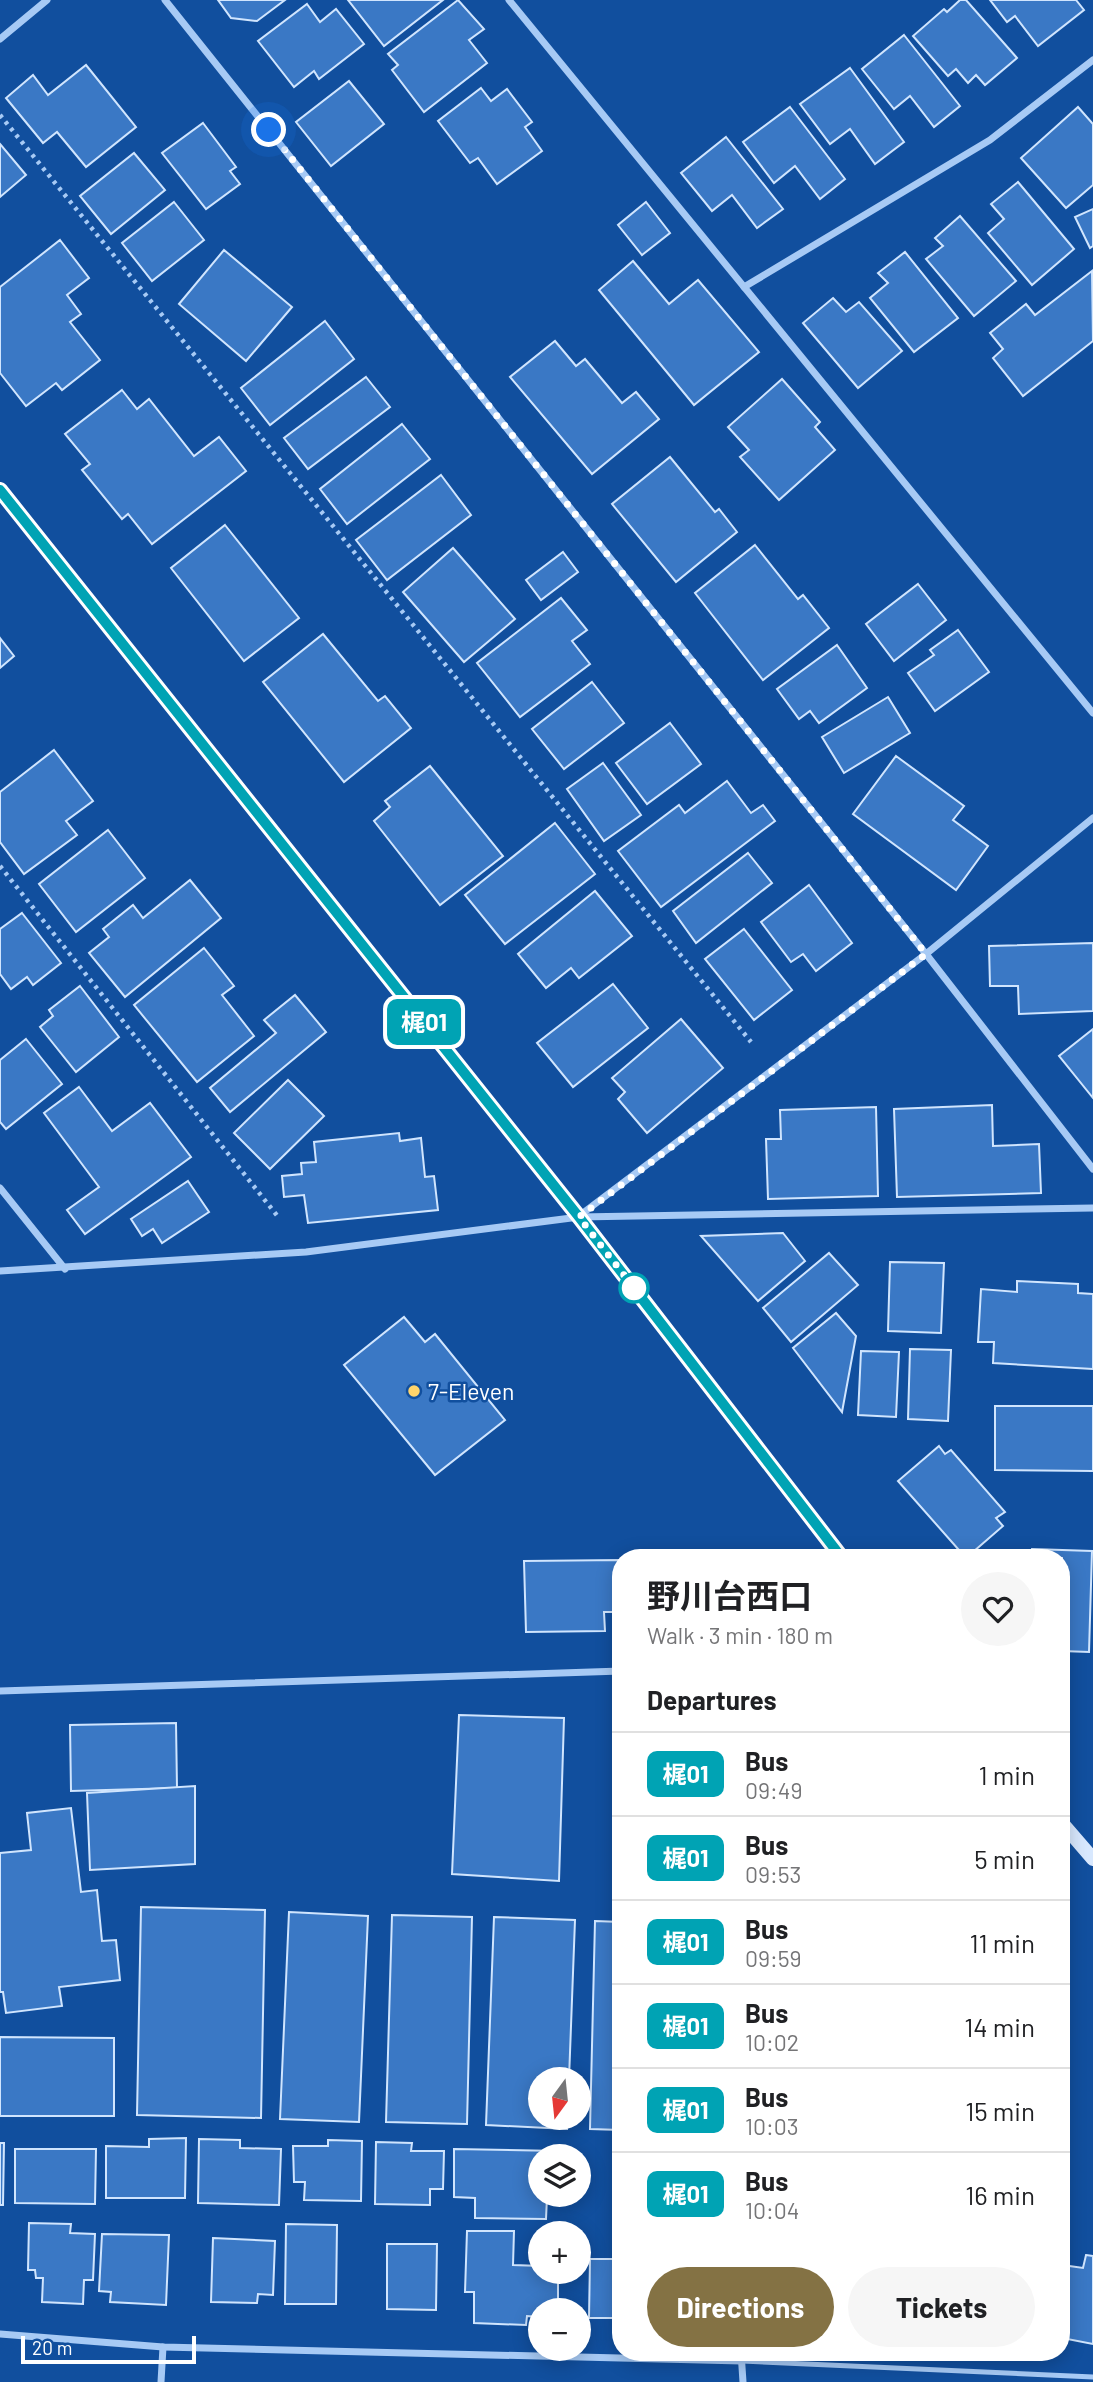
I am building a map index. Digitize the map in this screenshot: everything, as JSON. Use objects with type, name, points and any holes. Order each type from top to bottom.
[{"type":"street","points":[[0,39],[47,0]]},
{"type":"street","points":[[165,0],[926,954],[1093,1169]]},
{"type":"street","points":[[509,0],[1093,713]]},
{"type":"street","points":[[744,287],[990,140],[1093,60]]},
{"type":"street","points":[[0,490],[579,1217],[835,1549]]},
{"type":"street","points":[[579,1217],[926,954],[1093,818]]},
{"type":"street","points":[[0,1188],[65,1269]]},
{"type":"street","points":[[0,1271],[306,1252],[579,1217],[1093,1208]]},
{"type":"street","points":[[0,1691],[612,1671]]},
{"type":"street","points":[[1070,1832],[1093,1858]]},
{"type":"street","points":[[0,2334],[163,2347],[612,2354]]},
{"type":"street","points":[[161,2382],[163,2347]]},
{"type":"street","points":[[742,2361],[743,2382]]},
{"type":"lane","points":[[826,2361],[1093,2377]]},
{"type":"path","points":[[0,115],[773,1070]]},
{"type":"path","points":[[0,866],[306,1252]]},
{"type":"building","points":[[218,0],[285,0],[257,21],[231,18]]},
{"type":"building","points":[[348,0],[443,0],[384,46]]},
{"type":"building","points":[[458,0],[484,29],[469,40],[487,63],[424,112],[392,70],[398,65],[388,54]]},
{"type":"building","points":[[960,0],[966,0],[1017,58],[985,85],[976,75],[968,83],[956,69],[948,76],[913,36],[944,9],[947,12]]},
{"type":"building","points":[[990,0],[1076,0],[1084,10],[1038,46],[1015,16],[1007,22]]},
{"type":"building","points":[[307,4],[320,22],[336,9],[364,44],[319,79],[314,71],[294,87],[258,41]]},
{"type":"building","points":[[904,35],[960,106],[934,127],[910,96],[894,109],[862,69]]},
{"type":"building","points":[[86,65],[136,127],[86,167],[57,132],[43,143],[6,98],[33,75],[48,95]]},
{"type":"building","points":[[850,68],[904,142],[875,164],[850,129],[830,144],[800,104]]},
{"type":"building","points":[[349,81],[384,124],[331,166],[296,122]]},
{"type":"building","points":[[481,88],[491,101],[507,89],[532,122],[525,127],[542,151],[497,184],[478,158],[470,163],[438,121]]},
{"type":"building","points":[[790,107],[845,179],[820,199],[795,166],[774,183],[743,142]]},
{"type":"building","points":[[1078,107],[1093,124],[1093,185],[1066,208],[1021,158]]},
{"type":"building","points":[[203,123],[236,167],[230,171],[240,184],[206,209],[162,153]]},
{"type":"building","points":[[726,137],[783,209],[757,228],[732,195],[712,211],[681,173]]},
{"type":"building","points":[[0,144],[26,175],[0,197]]},
{"type":"building","points":[[134,153],[165,190],[111,234],[80,196]]},
{"type":"building","points":[[1018,182],[1074,249],[1032,285],[988,233],[1004,219],[991,204]]},
{"type":"building","points":[[174,202],[204,240],[152,281],[122,243]]},
{"type":"building","points":[[646,202],[670,233],[642,255],[618,225]]},
{"type":"building","points":[[1093,209],[1093,246],[1090,248],[1075,217]]},
{"type":"building","points":[[960,216],[1016,281],[974,316],[926,259],[943,246],[935,238]]},
{"type":"building","points":[[60,240],[89,278],[67,295],[81,314],[70,322],[100,360],[62,390],[56,383],[26,406],[0,373],[0,287]]},
{"type":"building","points":[[224,250],[292,307],[246,361],[179,304]]},
{"type":"building","points":[[905,252],[958,318],[914,352],[870,298],[888,283],[878,273]]},
{"type":"building","points":[[633,261],[669,304],[698,280],[759,352],[694,405],[599,290]]},
{"type":"building","points":[[1092,271],[1093,341],[1023,396],[993,358],[1003,349],[990,333],[1026,304],[1035,315]]},
{"type":"building","points":[[833,298],[846,312],[859,302],[902,351],[858,388],[803,323]]},
{"type":"building","points":[[325,321],[354,359],[270,425],[241,388]]},
{"type":"building","points":[[555,341],[576,366],[585,359],[622,403],[636,392],[659,419],[592,474],[510,377]]},
{"type":"building","points":[[366,377],[390,407],[308,469],[284,438]]},
{"type":"building","points":[[782,379],[820,422],[815,427],[835,450],[779,500],[740,457],[749,450],[728,427]]},
{"type":"building","points":[[122,390],[137,409],[149,399],[194,456],[219,437],[246,471],[152,544],[128,514],[122,519],[82,470],[90,464],[65,434]]},
{"type":"building","points":[[402,424],[430,459],[347,524],[320,489]]},
{"type":"building","points":[[670,457],[715,512],[719,509],[737,532],[676,582],[612,504]]},
{"type":"building","points":[[441,475],[471,515],[387,580],[356,540]]},
{"type":"building","points":[[225,525],[299,618],[244,661],[171,568]]},
{"type":"building","points":[[755,545],[798,599],[803,595],[829,628],[763,680],[695,593]]},
{"type":"building","points":[[453,548],[515,619],[464,662],[403,592]]},
{"type":"building","points":[[563,552],[578,572],[541,600],[526,580]]},
{"type":"building","points":[[918,584],[946,620],[894,661],[866,624]]},
{"type":"building","points":[[561,598],[587,630],[572,641],[590,664],[520,717],[477,663]]},
{"type":"building","points":[[958,630],[989,672],[935,711],[908,673],[934,655],[930,650]]},
{"type":"building","points":[[323,634],[378,701],[385,696],[411,728],[344,782],[263,682]]},
{"type":"building","points":[[0,638],[14,656],[0,668]]},
{"type":"building","points":[[837,645],[867,688],[819,723],[810,711],[799,719],[777,689]]},
{"type":"building","points":[[592,682],[624,723],[564,769],[532,729]]},
{"type":"building","points":[[888,697],[910,733],[844,773],[822,737]]},
{"type":"building","points":[[670,723],[701,764],[647,804],[616,763]]},
{"type":"building","points":[[54,750],[93,801],[66,821],[77,835],[24,874],[0,842],[0,792]]},
{"type":"building","points":[[896,756],[964,806],[953,820],[988,846],[956,890],[853,814]]},
{"type":"building","points":[[603,763],[641,815],[604,841],[567,789]]},
{"type":"building","points":[[430,766],[503,856],[440,905],[374,821],[390,807],[385,801]]},
{"type":"building","points":[[727,781],[751,813],[763,805],[775,821],[661,907],[618,851],[679,805],[685,813]]},
{"type":"building","points":[[555,823],[595,874],[505,944],[465,895]]},
{"type":"building","points":[[108,830],[145,878],[76,932],[39,884]]},
{"type":"building","points":[[748,853],[772,883],[696,943],[673,911]]},
{"type":"building","points":[[190,880],[221,918],[125,997],[89,953],[109,937],[103,929],[133,905],[143,918]]},
{"type":"building","points":[[809,885],[852,943],[816,971],[803,954],[791,962],[761,922]]},
{"type":"building","points":[[595,891],[632,936],[579,978],[571,968],[546,988],[518,954]]},
{"type":"building","points":[[22,913],[61,963],[33,985],[27,977],[11,989],[0,974],[0,929]]},
{"type":"building","points":[[744,929],[792,990],[754,1020],[705,959]]},
{"type":"building","points":[[1093,943],[1093,1011],[1019,1014],[1018,986],[990,986],[989,946]]},
{"type":"building","points":[[204,948],[234,986],[222,995],[254,1036],[197,1082],[134,1005]]},
{"type":"building","points":[[613,984],[648,1028],[573,1087],[537,1043]]},
{"type":"building","points":[[80,986],[119,1037],[76,1072],[40,1027],[53,1016],[49,1010]]},
{"type":"building","points":[[295,995],[326,1032],[230,1112],[210,1088],[276,1033],[264,1020]]},
{"type":"building","points":[[681,1019],[723,1068],[647,1133],[618,1099],[625,1092],[612,1078]]},
{"type":"building","points":[[1093,1029],[1093,1098],[1059,1056]]},
{"type":"building","points":[[26,1039],[62,1084],[6,1129],[0,1122],[0,1060]]},
{"type":"building","points":[[288,1080],[324,1116],[270,1169],[234,1133]]},
{"type":"building","points":[[79,1087],[112,1131],[150,1103],[191,1157],[85,1234],[67,1210],[99,1187],[44,1113]]},
{"type":"building","points":[[992,1105],[993,1146],[1039,1144],[1041,1193],[897,1197],[894,1109]]},
{"type":"building","points":[[876,1107],[878,1196],[768,1199],[766,1139],[781,1139],[780,1110]]},
{"type":"building","points":[[399,1133],[400,1141],[421,1138],[425,1177],[434,1176],[438,1210],[308,1223],[304,1195],[284,1197],[282,1176],[302,1174],[301,1163],[316,1162],[314,1142]]},
{"type":"building","points":[[188,1181],[209,1212],[162,1243],[153,1229],[142,1236],[131,1219]]},
{"type":"building","points":[[783,1233],[805,1261],[758,1301],[701,1236]]},
{"type":"building","points":[[829,1253],[858,1285],[791,1342],[763,1308]]},
{"type":"building","points":[[890,1262],[944,1263],[941,1333],[888,1331]]},
{"type":"building","points":[[1017,1281],[1078,1284],[1078,1293],[1093,1294],[1093,1369],[993,1363],[994,1342],[978,1342],[981,1289],[1017,1292]]},
{"type":"building","points":[[836,1313],[856,1336],[842,1412],[793,1348]]},
{"type":"building","points":[[404,1317],[425,1342],[435,1334],[505,1420],[435,1475],[344,1365]]},
{"type":"building","points":[[910,1349],[951,1350],[948,1421],[908,1419]]},
{"type":"building","points":[[861,1351],[899,1352],[896,1417],[858,1415]]},
{"type":"building","points":[[995,1406],[1093,1406],[1093,1471],[995,1470]]},
{"type":"building","points":[[939,1446],[945,1454],[951,1450],[1005,1512],[996,1518],[1003,1526],[976,1549],[958,1549],[898,1481]]},
{"type":"building","points":[[1070,1550],[1092,1551],[1089,1652],[1070,1651]]},
{"type":"building","points":[[612,1560],[612,1612],[604,1612],[605,1631],[526,1632],[524,1561]]},
{"type":"building","points":[[459,1715],[564,1718],[559,1881],[452,1874]]},
{"type":"building","points":[[176,1723],[177,1788],[71,1791],[70,1725]]},
{"type":"building","points":[[195,1786],[195,1864],[90,1870],[87,1793]]},
{"type":"building","points":[[71,1808],[81,1892],[97,1890],[102,1941],[116,1940],[120,1980],[59,1987],[62,2006],[6,2013],[3,1992],[0,1992],[0,1853],[31,1850],[27,1813]]},
{"type":"building","points":[[141,1907],[265,1910],[261,2118],[137,2115]]},
{"type":"building","points":[[289,1912],[368,1916],[359,2122],[280,2119]]},
{"type":"building","points":[[392,1915],[472,1917],[467,2124],[386,2122]]},
{"type":"building","points":[[494,1917],[575,1920],[569,2067],[528,2067],[528,2127],[486,2125]]},
{"type":"building","points":[[595,1921],[612,1922],[612,2130],[592,2129]]},
{"type":"building","points":[[0,2037],[114,2038],[114,2116],[0,2116]]},
{"type":"building","points":[[186,2138],[185,2198],[106,2198],[106,2146],[149,2147],[149,2139]]},
{"type":"building","points":[[199,2139],[240,2140],[240,2148],[281,2149],[279,2205],[198,2203]]},
{"type":"building","points":[[328,2140],[362,2141],[361,2201],[304,2200],[305,2182],[294,2182],[293,2146],[328,2146]]},
{"type":"building","points":[[376,2142],[412,2143],[411,2151],[444,2151],[443,2189],[430,2189],[430,2205],[375,2204]]},
{"type":"building","points":[[0,2143],[4,2143],[3,2205],[0,2205]]},
{"type":"building","points":[[15,2149],[96,2149],[95,2204],[15,2203]]},
{"type":"building","points":[[454,2149],[528,2150],[528,2207],[547,2207],[546,2219],[475,2218],[475,2198],[454,2197]]},
{"type":"building","points":[[29,2223],[71,2224],[70,2233],[95,2234],[93,2280],[84,2280],[83,2304],[42,2302],[43,2278],[36,2278],[35,2270],[28,2270]]},
{"type":"building","points":[[286,2224],[337,2225],[336,2304],[285,2304]]},
{"type":"building","points":[[467,2231],[514,2231],[513,2265],[528,2266],[528,2284],[558,2284],[558,2298],[528,2298],[526,2325],[474,2323],[474,2292],[465,2292]]},
{"type":"building","points":[[102,2234],[169,2235],[166,2305],[110,2302],[111,2292],[99,2291]]},
{"type":"building","points":[[213,2238],[275,2241],[273,2295],[258,2294],[257,2303],[211,2302]]},
{"type":"building","points":[[387,2244],[437,2244],[436,2310],[387,2309]]},
{"type":"building","points":[[1086,2255],[1093,2256],[1093,2344],[1070,2340],[1070,2266],[1083,2268]]},
{"type":"building","points":[[591,2259],[612,2259],[612,2318],[591,2318]]},
{"type":"bus line","name":"梶01","points":[[0,490],[579,1217],[835,1549]]},
{"type":"place","name":"7-Eleven","points":[[414,1391]]},
{"type":"route","points":[[269,130],[926,954],[579,1217],[634,1288]]}]
